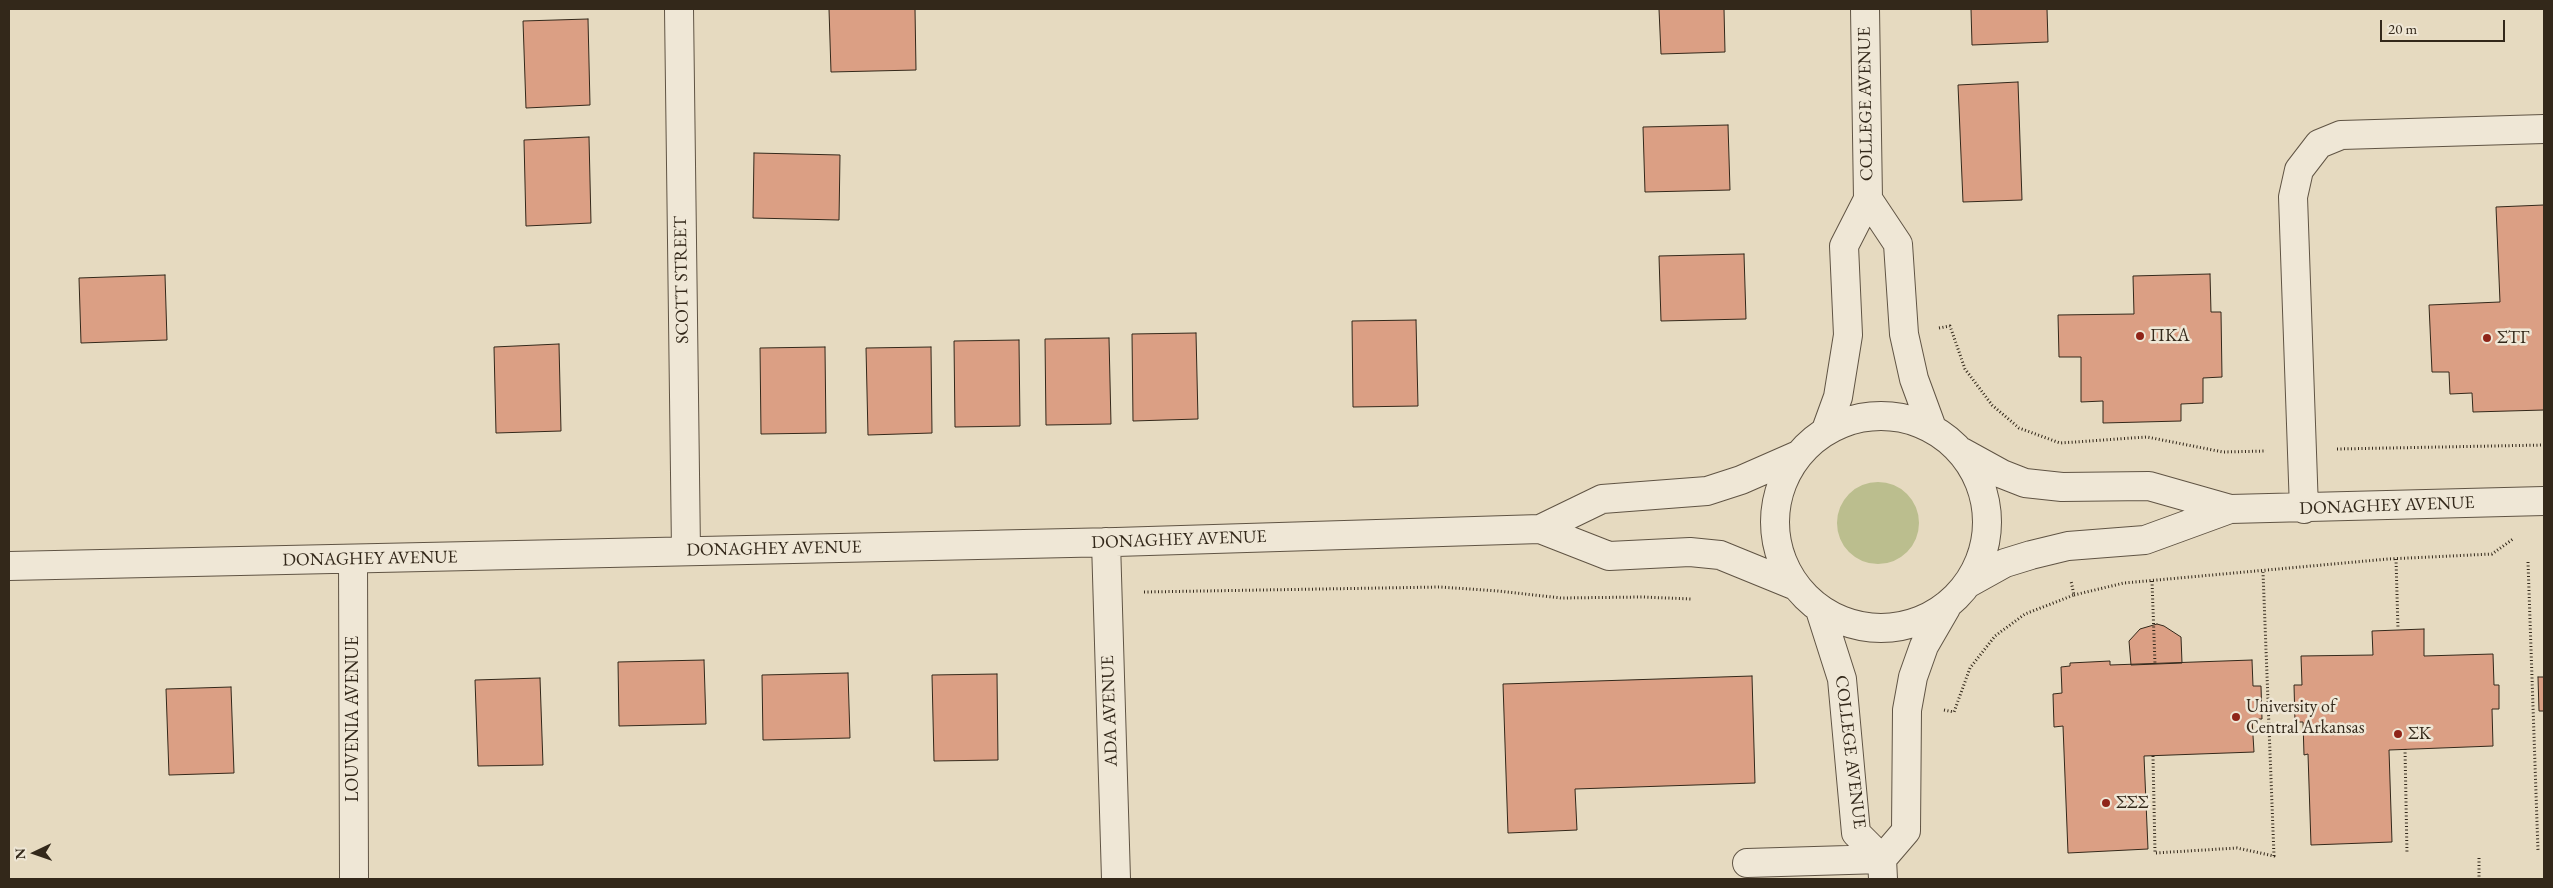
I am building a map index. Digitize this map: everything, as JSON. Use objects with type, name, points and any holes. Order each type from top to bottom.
[{"type":"street","name":"SCOTT STREET","points":[[679,9],[686,551]]},
{"type":"street","name":"COLLEGE AVENUE","points":[[1826,430],[1838,397],[1848,335],[1844,246],[1868,199],[1865,9]]},
{"type":"street","points":[[2304,509],[2293,197],[2299,170],[2319,144],[2340,135],[2544,129]]},
{"type":"street","name":"COLLEGE AVENUE","points":[[1868,199],[1898,244],[1904,334],[1914,378],[1932,428]]},
{"type":"street","points":[[1747,863],[1882,869],[1906,831],[1907,710],[1913,678],[1924,646],[1946,608],[1969,583],[1980,562],[1986,540],[1988,516],[1984,492],[1974,471],[1961,452],[1932,428],[1912,420],[1890,416],[1868,416],[1846,421],[1826,430],[1798,454],[1785,474],[1778,497],[1775,520],[1776,544],[1784,567],[1796,586],[1820,610],[1840,620],[1861,627],[1883,629],[1905,626],[1926,619],[1946,608]]},
{"type":"street","name":"DONAGHEY AVENUE","points":[[1961,452],[2002,474],[2025,483],[2062,487],[2149,486],[2230,509],[2304,509],[2544,501]]},
{"type":"street","name":"DONAGHEY AVENUE","points":[[1540,529],[1602,499],[1707,490],[1741,480],[1798,454]]},
{"type":"street","name":"DONAGHEY AVENUE","points":[[1969,583],[2005,563],[2032,555],[2068,546],[2146,540],[2230,509]]},
{"type":"street","name":"DONAGHEY AVENUE","points":[[9,566],[1106,542],[1540,529],[1608,556],[1690,552],[1720,555],[1796,586]]},
{"type":"street","name":"ADA AVENUE","points":[[1106,542],[1116,879]]},
{"type":"street","name":"LOUVENIA AVENUE","points":[[353,559],[354,879]]},
{"type":"street","name":"COLLEGE AVENUE","points":[[1820,610],[1842,679],[1856,833],[1882,869]]},
{"type":"path","points":[[1931,329],[1950,326],[1965,369],[1992,405],[2019,428],[2060,443]]},
{"type":"path","points":[[1940,710],[1954,712],[1970,668],[1995,636],[2025,614],[2074,595],[2124,583],[2396,559],[2492,554]]},
{"type":"path","points":[[2396,559],[2398,629]]},
{"type":"path","points":[[2528,562],[2538,851]]},
{"type":"path","points":[[2153,756],[2155,853],[2237,848],[2274,856],[2262,572]]},
{"type":"path","points":[[2071,576],[2074,595]]},
{"type":"path","points":[[2152,581],[2155,664]]},
{"type":"path","points":[[1145,594],[1440,588],[1498,591],[1561,598],[1642,597],[1692,599]]},
{"type":"path","points":[[2405,749],[2406,854]]},
{"type":"path","points":[[2479,858],[2479,879]]},
{"type":"green space","points":[[1878,482],[1894,485],[1907,494],[1916,507],[1919,523],[1916,539],[1907,552],[1894,561],[1878,564],[1862,561],[1849,552],[1840,539],[1837,523],[1840,507],[1849,494],[1862,485]]},
{"type":"building","points":[[829,9],[915,9],[916,70],[831,72]]},
{"type":"building","points":[[1659,9],[1724,9],[1725,52],[1661,54]]},
{"type":"building","points":[[1971,9],[2047,9],[2048,42],[1972,45]]},
{"type":"building","points":[[588,19],[590,105],[526,108],[523,21]]},
{"type":"building","points":[[2018,82],[2022,200],[1963,202],[1958,85]]},
{"type":"building","points":[[1728,125],[1730,190],[1645,192],[1643,127]]},
{"type":"building","points":[[589,137],[591,223],[526,226],[524,140]]},
{"type":"building","points":[[754,153],[840,155],[839,220],[753,218]]},
{"type":"building","name":"ΣΤΓ","points":[[2544,205],[2544,410],[2473,412],[2472,393],[2450,394],[2449,372],[2432,372],[2429,305],[2500,302],[2496,207]]},
{"type":"building","points":[[1744,254],[1746,319],[1661,321],[1659,256]]},
{"type":"building","name":"ΠΚΑ","points":[[2210,274],[2211,312],[2221,312],[2222,377],[2203,378],[2203,403],[2181,404],[2181,421],[2103,423],[2103,401],[2081,402],[2081,357],[2059,357],[2058,315],[2134,314],[2133,276]]},
{"type":"building","points":[[165,275],[167,340],[81,343],[79,278]]},
{"type":"building","points":[[1416,320],[1418,406],[1353,407],[1352,321]]},
{"type":"building","points":[[1196,333],[1198,419],[1133,421],[1132,334]]},
{"type":"building","points":[[1109,338],[1111,424],[1046,425],[1045,339]]},
{"type":"building","points":[[1019,340],[1020,426],[955,427],[954,341]]},
{"type":"building","points":[[559,344],[561,431],[496,433],[494,347]]},
{"type":"building","points":[[825,347],[826,433],[761,434],[760,348]]},
{"type":"building","points":[[931,347],[932,433],[868,435],[866,348]]},
{"type":"building","points":[[2157,624],[2164,626],[2181,637],[2182,663],[2131,665],[2129,641],[2140,629]]},
{"type":"building","name":"ΣΚ","points":[[2424,629],[2424,656],[2493,654],[2494,685],[2499,685],[2499,709],[2492,709],[2493,746],[2389,750],[2392,842],[2311,845],[2308,754],[2304,755],[2303,722],[2295,722],[2294,685],[2302,685],[2301,656],[2373,655],[2372,631]]},
{"type":"building","points":[[704,660],[706,724],[619,726],[618,662]]},
{"type":"building","name":"ΣΣΣ","points":[[2252,660],[2253,686],[2261,686],[2262,719],[2252,719],[2254,752],[2144,756],[2148,849],[2068,853],[2063,726],[2054,727],[2053,694],[2062,693],[2061,667],[2070,666],[2070,663],[2110,661],[2110,665]]},
{"type":"building","points":[[848,673],[850,738],[763,740],[762,675]]},
{"type":"building","points":[[997,674],[998,760],[934,761],[932,675]]},
{"type":"building","points":[[1752,676],[1755,783],[1575,789],[1577,830],[1508,833],[1503,684]]},
{"type":"building","points":[[2538,677],[2544,677],[2544,711],[2539,711]]},
{"type":"building","points":[[540,678],[543,765],[478,766],[475,680]]},
{"type":"building","points":[[231,687],[234,773],[169,775],[166,689]]},
{"type":"place","name":"ΠΚΑ","points":[[2140,336]]},
{"type":"place","name":"ΣΤΓ","points":[[2487,338]]},
{"type":"place","name":"University of Central Arkansas","points":[[2236,717]]},
{"type":"place","name":"ΣΚ","points":[[2398,734]]},
{"type":"place","name":"ΣΣΣ","points":[[2106,803]]}]
